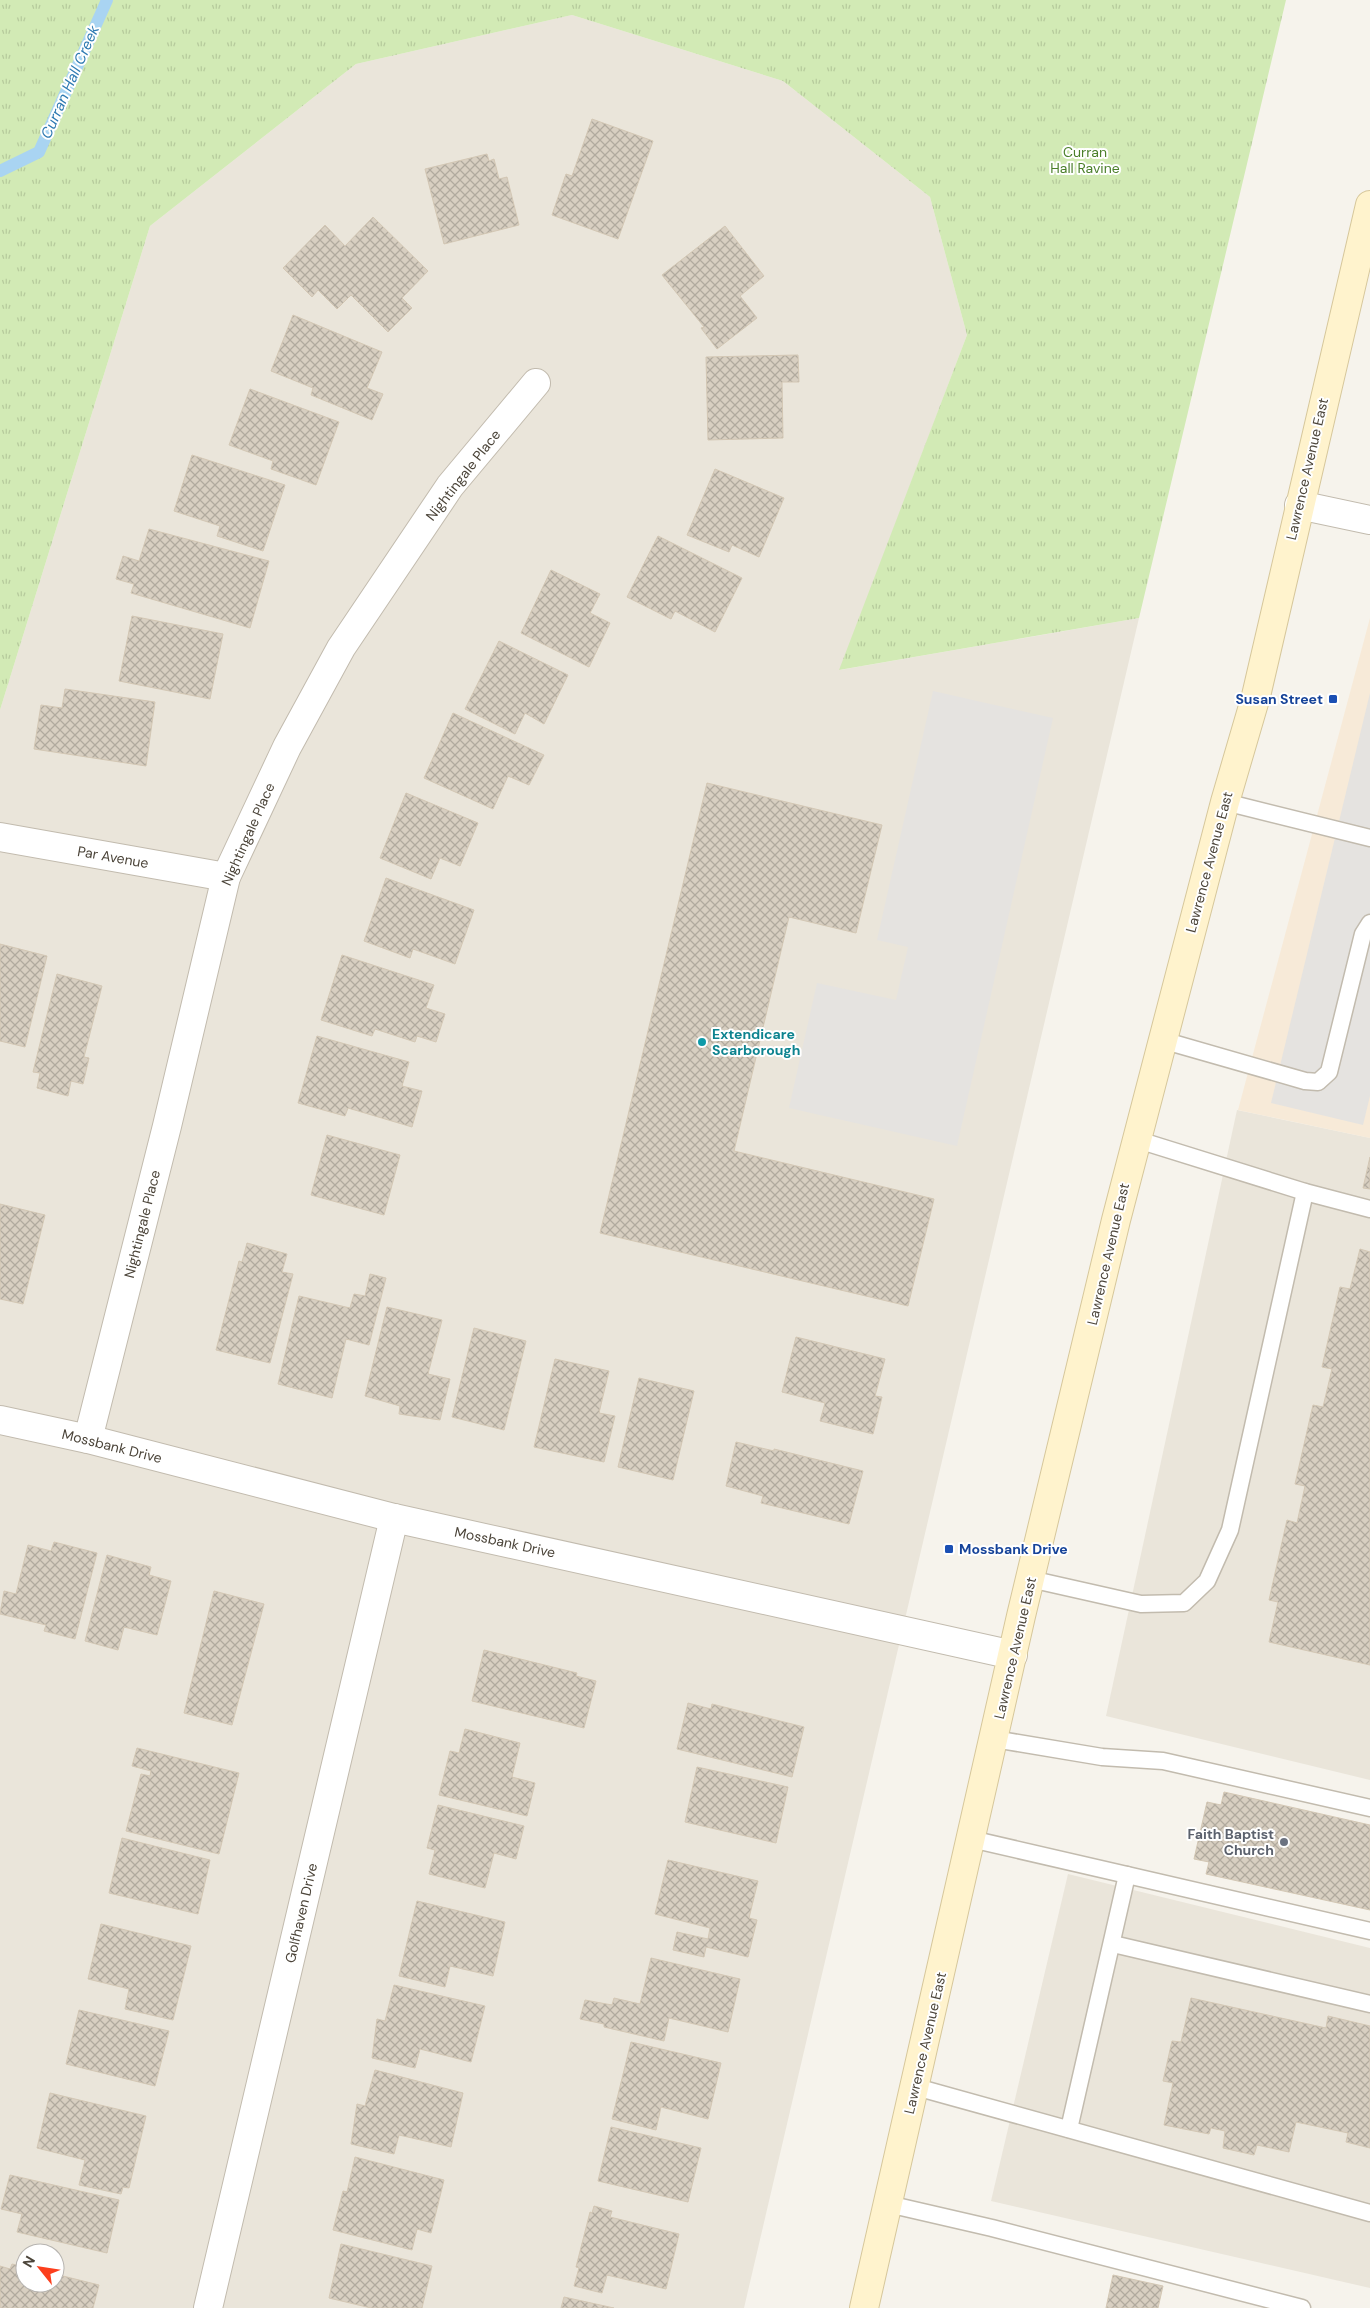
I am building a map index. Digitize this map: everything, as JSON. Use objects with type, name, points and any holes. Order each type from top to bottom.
[{"type":"main road","name":"Lawrence Avenue East","points":[[864,2308],[916,2087],[1030,1579],[1135,1139],[1224,802],[1256,696],[1298,505],[1370,205]]},
{"type":"street","name":"Nightingale Place","points":[[88,1439],[167,1126],[226,877],[287,747],[341,648],[450,486],[536,383]]},
{"type":"street","points":[[1298,505],[1370,520]]},
{"type":"street","name":"Par Avenue","points":[[0,837],[226,877]]},
{"type":"street","name":"Mossbank Drive","points":[[0,1420],[88,1439],[394,1518],[1013,1654]]},
{"type":"street","name":"Golfhaven Drive","points":[[208,2308],[394,1518]]},
{"type":"lane","points":[[1224,802],[1370,838]]},
{"type":"lane","points":[[1162,1040],[1305,1081],[1318,1082],[1329,1072],[1363,934],[1370,923]]},
{"type":"lane","points":[[1135,1139],[1305,1192],[1370,1209]]},
{"type":"lane","points":[[1030,1579],[1141,1604],[1184,1603],[1206,1581],[1230,1530],[1305,1192]]},
{"type":"lane","points":[[994,1739],[1102,1757],[1163,1761],[1370,1808]]},
{"type":"lane","points":[[971,1839],[1370,1931]]},
{"type":"lane","points":[[1069,2129],[1113,1944],[1127,1875]]},
{"type":"lane","points":[[1113,1944],[1370,2004]]},
{"type":"lane","points":[[916,2087],[1370,2213]]},
{"type":"lane","points":[[888,2204],[1302,2308]]},
{"type":"shaded area","points":[[572,15],[783,81],[930,197],[967,335],[840,670],[1139,618],[744,2308],[0,2308],[0,710],[150,226],[356,64]]},
{"type":"shaded area","points":[[1370,618],[1370,1138],[1238,1110]]},
{"type":"shaded area","points":[[933,691],[1053,718],[957,1146],[789,1108],[817,983],[896,1000],[908,947],[877,940]]},
{"type":"shaded area","points":[[1370,693],[1370,1096],[1363,1125],[1271,1103]]},
{"type":"shaded area","points":[[1237,1110],[1370,1138],[1370,1780],[1106,1716]]},
{"type":"shaded area","points":[[1068,1874],[1370,1948],[1370,2288],[991,2201]]},
{"type":"green space","name":"Curran Hall Ravine","points":[[0,0],[1286,0],[1139,618],[839,670],[967,335],[930,197],[783,81],[572,15],[356,64],[150,226],[0,710]]},
{"type":"building","points":[[592,119],[653,141],[618,239],[552,215],[566,174],[572,176]]},
{"type":"building","points":[[487,154],[489,161],[494,159],[499,179],[507,177],[519,225],[444,244],[425,169]]},
{"type":"building","points":[[373,217],[428,271],[402,298],[412,308],[388,332],[351,295],[337,309],[318,290],[312,297],[283,268],[325,225],[345,246]]},
{"type":"building","points":[[725,226],[764,276],[740,296],[757,318],[717,349],[701,328],[704,327],[662,275]]},
{"type":"building","points":[[293,315],[382,352],[367,388],[383,394],[372,420],[311,395],[313,388],[271,371]]},
{"type":"building","points":[[798,355],[799,382],[782,382],[783,438],[708,440],[706,357]]},
{"type":"building","points":[[250,389],[339,422],[316,485],[271,469],[273,461],[229,445]]},
{"type":"building","points":[[192,455],[285,485],[263,551],[217,536],[220,526],[174,511]]},
{"type":"building","points":[[715,469],[784,498],[759,557],[732,545],[729,552],[687,535]]},
{"type":"building","points":[[149,529],[269,561],[250,628],[131,593],[134,584],[116,579],[123,556],[139,561]]},
{"type":"building","points":[[658,536],[742,578],[715,632],[675,611],[671,619],[627,597]]},
{"type":"building","points":[[551,570],[600,594],[590,613],[610,623],[589,667],[521,633]]},
{"type":"building","points":[[132,616],[223,634],[210,699],[119,681]]},
{"type":"building","points":[[499,641],[568,675],[544,724],[525,713],[515,734],[465,709]]},
{"type":"building","points":[[65,689],[155,702],[146,766],[34,749],[41,705],[62,708]]},
{"type":"building","points":[[453,713],[544,755],[529,785],[508,776],[493,809],[424,778]]},
{"type":"building","name":"Extendicare Scarborough","points":[[707,783],[882,825],[856,933],[789,917],[734,1151],[934,1199],[908,1306],[600,1233]]},
{"type":"building","points":[[406,793],[478,823],[460,866],[440,858],[431,879],[380,858]]},
{"type":"building","points":[[386,878],[474,910],[455,964],[413,949],[410,958],[364,941]]},
{"type":"building","points":[[0,944],[47,956],[25,1047],[0,1041]]},
{"type":"building","points":[[342,955],[434,985],[426,1008],[445,1014],[436,1042],[417,1036],[415,1042],[375,1029],[372,1036],[321,1020]]},
{"type":"building","points":[[57,974],[102,986],[84,1057],[89,1058],[83,1084],[71,1081],[68,1096],[37,1088],[40,1073],[33,1072]]},
{"type":"building","points":[[317,1036],[409,1062],[402,1086],[422,1091],[412,1127],[348,1108],[345,1116],[298,1103]]},
{"type":"building","points":[[327,1135],[400,1155],[384,1215],[311,1195]]},
{"type":"building","points":[[1370,1157],[1370,1189],[1363,1188]]},
{"type":"building","points":[[0,1204],[45,1215],[23,1304],[0,1299]]},
{"type":"building","points":[[247,1243],[287,1254],[282,1272],[293,1274],[270,1363],[216,1350],[239,1261],[242,1262]]},
{"type":"building","points":[[1360,1249],[1370,1252],[1370,1665],[1269,1642],[1278,1602],[1269,1600],[1287,1520],[1297,1523],[1305,1486],[1295,1484],[1313,1405],[1323,1407],[1332,1369],[1322,1367],[1340,1287],[1350,1289]]},
{"type":"building","points":[[370,1274],[386,1278],[369,1345],[346,1339],[332,1398],[278,1384],[299,1296],[350,1308],[354,1294],[365,1296]]},
{"type":"building","points":[[387,1307],[442,1320],[428,1374],[450,1379],[440,1420],[399,1414],[400,1406],[365,1396]]},
{"type":"building","points":[[474,1328],[526,1341],[504,1430],[452,1417]]},
{"type":"building","points":[[796,1337],[885,1359],[875,1396],[882,1397],[873,1434],[820,1421],[825,1403],[782,1392]]},
{"type":"building","points":[[555,1359],[609,1371],[599,1413],[615,1416],[604,1462],[534,1447]]},
{"type":"building","points":[[639,1378],[694,1391],[673,1480],[618,1467]]},
{"type":"building","points":[[736,1442],[774,1451],[774,1449],[863,1471],[849,1524],[761,1503],[763,1496],[726,1486]]},
{"type":"building","points":[[54,1542],[97,1553],[75,1639],[44,1631],[46,1625],[0,1614],[4,1591],[16,1594],[28,1545],[51,1551]]},
{"type":"building","points":[[107,1555],[151,1567],[149,1575],[171,1581],[157,1635],[124,1627],[118,1650],[85,1641]]},
{"type":"building","points":[[214,1591],[264,1604],[232,1725],[184,1713]]},
{"type":"building","points":[[484,1650],[577,1673],[576,1676],[596,1681],[584,1728],[472,1701]]},
{"type":"building","points":[[688,1703],[711,1709],[712,1704],[804,1727],[792,1777],[677,1749]]},
{"type":"building","points":[[465,1729],[520,1743],[512,1777],[535,1783],[527,1816],[439,1795],[450,1751],[459,1753]]},
{"type":"building","points":[[137,1748],[239,1773],[219,1854],[126,1831],[141,1774],[150,1776],[151,1771],[132,1766]]},
{"type":"building","points":[[697,1767],[788,1787],[776,1843],[685,1822]]},
{"type":"building","name":"Faith Baptist Church","points":[[1224,1792],[1370,1825],[1370,1910],[1206,1874],[1209,1862],[1194,1859],[1207,1802],[1221,1805]]},
{"type":"building","points":[[438,1805],[524,1826],[516,1859],[494,1853],[485,1888],[429,1874],[435,1850],[427,1848]]},
{"type":"building","points":[[122,1838],[210,1860],[198,1914],[109,1893]]},
{"type":"building","points":[[668,1860],[758,1881],[749,1918],[757,1920],[748,1957],[706,1947],[704,1957],[673,1950],[677,1932],[708,1939],[710,1928],[655,1914]]},
{"type":"building","points":[[417,1901],[505,1922],[493,1976],[450,1966],[445,1987],[399,1976]]},
{"type":"building","points":[[101,1924],[191,1946],[173,2020],[125,2009],[129,1989],[88,1979]]},
{"type":"building","points":[[651,1958],[740,1979],[728,2032],[669,2018],[664,2041],[604,2027],[604,2024],[580,2019],[585,2000],[612,2005],[614,1998],[640,2004]]},
{"type":"building","points":[[394,1985],[485,2006],[471,2062],[420,2049],[415,2068],[372,2058],[377,2019],[385,2021]]},
{"type":"building","points":[[1191,1998],[1326,2028],[1328,2016],[1370,2026],[1370,2148],[1346,2142],[1348,2133],[1296,2122],[1289,2152],[1257,2145],[1254,2155],[1223,2148],[1225,2131],[1211,2128],[1209,2134],[1164,2125],[1173,2083],[1163,2081],[1172,2041],[1181,2042]]},
{"type":"building","points":[[79,2010],[169,2031],[155,2086],[66,2064]]},
{"type":"building","points":[[631,2042],[721,2063],[708,2119],[661,2107],[656,2130],[612,2119]]},
{"type":"building","points":[[375,2070],[463,2093],[451,2147],[399,2135],[394,2154],[351,2144],[357,2104],[365,2106]]},
{"type":"building","points":[[50,2093],[146,2116],[129,2188],[123,2187],[121,2194],[79,2185],[85,2160],[37,2148]]},
{"type":"building","points":[[611,2127],[701,2148],[688,2202],[598,2181]]},
{"type":"building","points":[[355,2157],[444,2180],[431,2233],[417,2229],[412,2250],[333,2230],[343,2191],[347,2192]]},
{"type":"building","points":[[10,2175],[119,2200],[107,2253],[17,2232],[22,2214],[1,2209]]},
{"type":"building","points":[[594,2206],[612,2211],[610,2217],[679,2234],[666,2289],[607,2275],[602,2293],[574,2286],[579,2268],[576,2267],[590,2212],[592,2213]]},
{"type":"building","points":[[341,2244],[432,2266],[422,2308],[371,2308],[329,2298]]},
{"type":"building","points":[[12,2264],[15,2265],[15,2293],[65,2293],[65,2276],[99,2285],[93,2308],[0,2308],[0,2266],[10,2269]]},
{"type":"building","points":[[1113,2275],[1163,2286],[1158,2308],[1106,2308]]},
{"type":"building","points":[[564,2297],[614,2308],[561,2308]]},
{"type":"waterway","name":"Curran Hall Creek","points":[[0,171],[39,152],[107,0]]},
{"type":"place","name":"Susan Street","points":[[1333,699]]},
{"type":"place","name":"Extendicare Scarborough","points":[[702,1042]]},
{"type":"place","name":"Mossbank Drive","points":[[949,1549]]},
{"type":"place","name":"Faith Baptist Church","points":[[1284,1842]]}]
